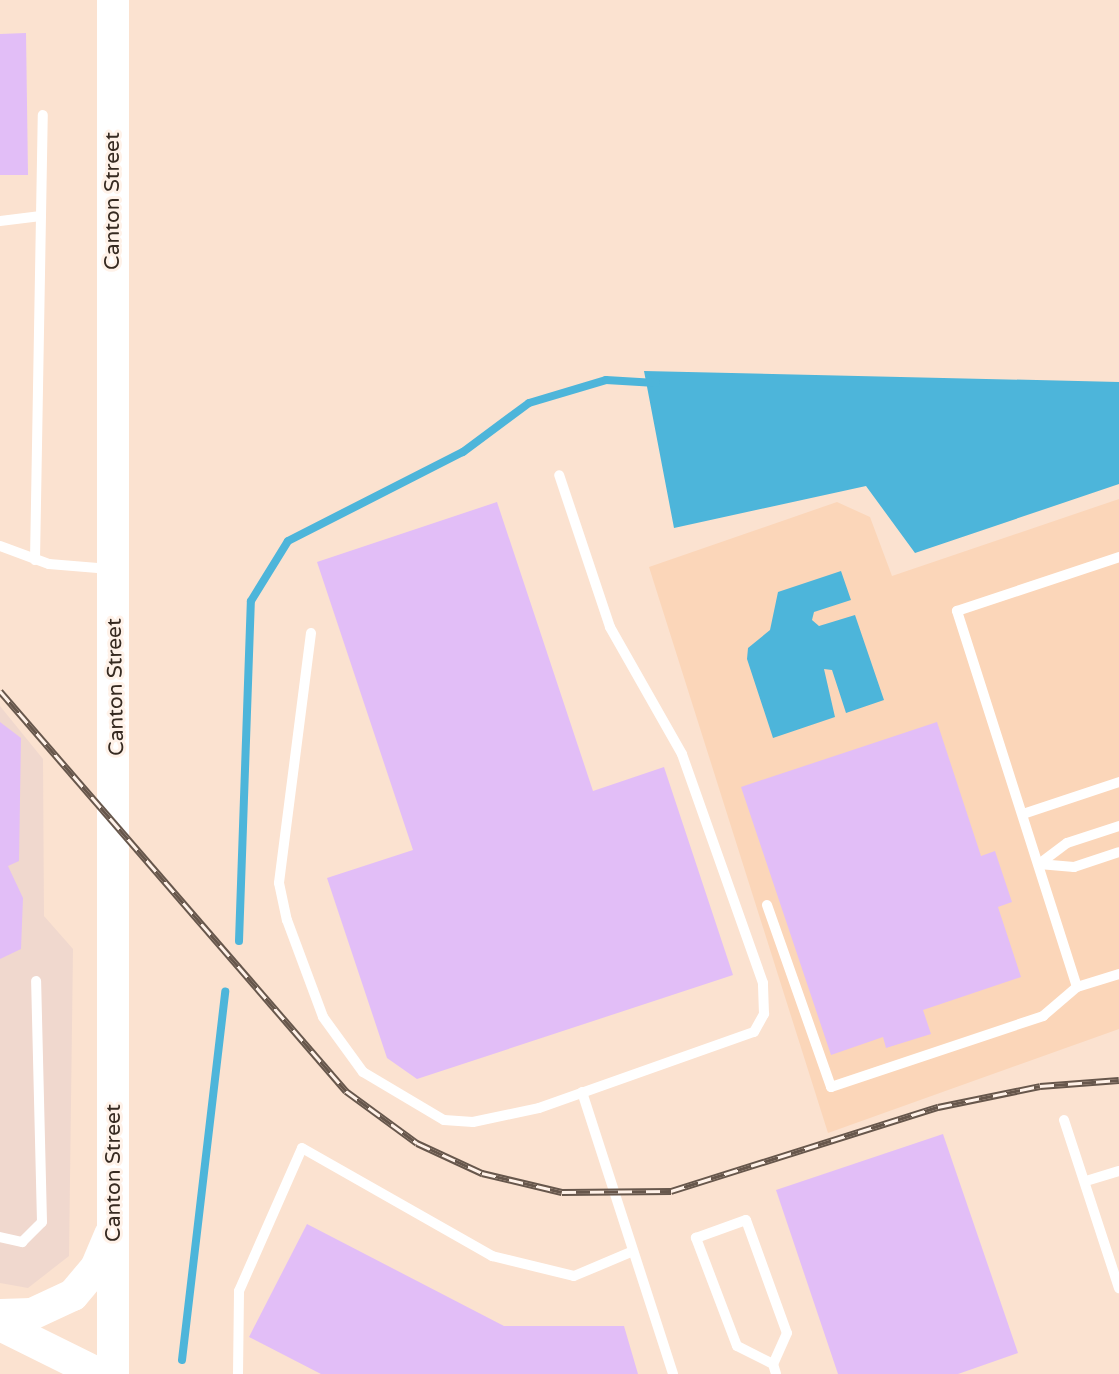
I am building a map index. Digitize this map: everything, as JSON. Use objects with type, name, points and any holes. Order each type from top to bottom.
[{"type":"main road","name":"Canton Street","points":[[112,0],[117,790],[113,1374]]},
{"type":"main road","points":[[0,1315],[32,1314],[73,1295],[96,1268],[114,1226]]},
{"type":"main road","points":[[0,1325],[99,1374]]},
{"type":"lane","points":[[35,560],[43,115]]},
{"type":"lane","points":[[0,221],[41,216]]},
{"type":"lane","points":[[311,633],[279,883],[286,920],[332,1035],[363,1072],[444,1120],[509,1116],[746,1036],[760,1023],[766,998],[682,754],[610,627],[559,475]]},
{"type":"lane","points":[[0,546],[35,560],[114,569]]},
{"type":"lane","points":[[1077,987],[957,611],[1119,556]]},
{"type":"lane","points":[[1023,814],[1119,782]]},
{"type":"lane","points":[[1039,864],[1067,843],[1119,826]]},
{"type":"lane","points":[[1039,864],[1074,867],[1119,852]]},
{"type":"lane","points":[[767,905],[831,1086],[1043,1016],[1077,987],[1119,974]]},
{"type":"lane","points":[[0,1237],[22,1242],[42,1222],[36,981]]},
{"type":"lane","points":[[582,1092],[631,1252],[673,1374]]},
{"type":"lane","points":[[1064,1120],[1086,1181],[1119,1288]]},
{"type":"lane","points":[[238,1374],[239,1291],[302,1148],[492,1256],[574,1276],[631,1252]]},
{"type":"lane","points":[[1086,1181],[1119,1171]]},
{"type":"lane","points":[[746,1220],[787,1333],[774,1369],[737,1347],[696,1238],[746,1220]]},
{"type":"shaded area","points":[[1119,499],[1119,1029],[828,1133],[649,567],[837,502],[870,517],[892,576]]},
{"type":"shaded area","points":[[0,706],[43,759],[44,916],[73,949],[69,1256],[28,1288],[0,1283]]},
{"type":"water","points":[[644,371],[1119,382],[1119,484],[915,553],[866,486],[674,528]]},
{"type":"water","points":[[841,571],[851,600],[814,612],[812,620],[819,626],[855,615],[884,700],[846,713],[832,670],[824,669],[835,717],[773,738],[747,659],[748,648],[770,630],[778,592]]},
{"type":"building","points":[[26,33],[28,175],[0,175],[0,34]]},
{"type":"building","points":[[497,502],[593,791],[664,767],[733,975],[417,1079],[387,1058],[327,878],[413,850],[317,562]]},
{"type":"building","points":[[0,722],[21,738],[19,861],[8,866],[23,898],[21,949],[0,959]]},
{"type":"building","points":[[937,722],[981,856],[995,851],[1012,902],[998,907],[1021,977],[923,1010],[931,1034],[886,1048],[883,1037],[831,1055],[741,787]]},
{"type":"building","points":[[943,1134],[1018,1353],[958,1374],[838,1374],[776,1190]]},
{"type":"building","points":[[307,1224],[504,1326],[624,1326],[638,1374],[321,1374],[249,1337]]},
{"type":"waterway","points":[[239,941],[251,601],[288,541],[463,452],[529,403],[606,380],[656,383]]},
{"type":"waterway","points":[[182,1360],[225,992]]},
{"type":"railway","points":[[0,691],[346,1091],[417,1143],[482,1173],[562,1192],[671,1191],[938,1107],[1040,1086],[1119,1080]]}]
